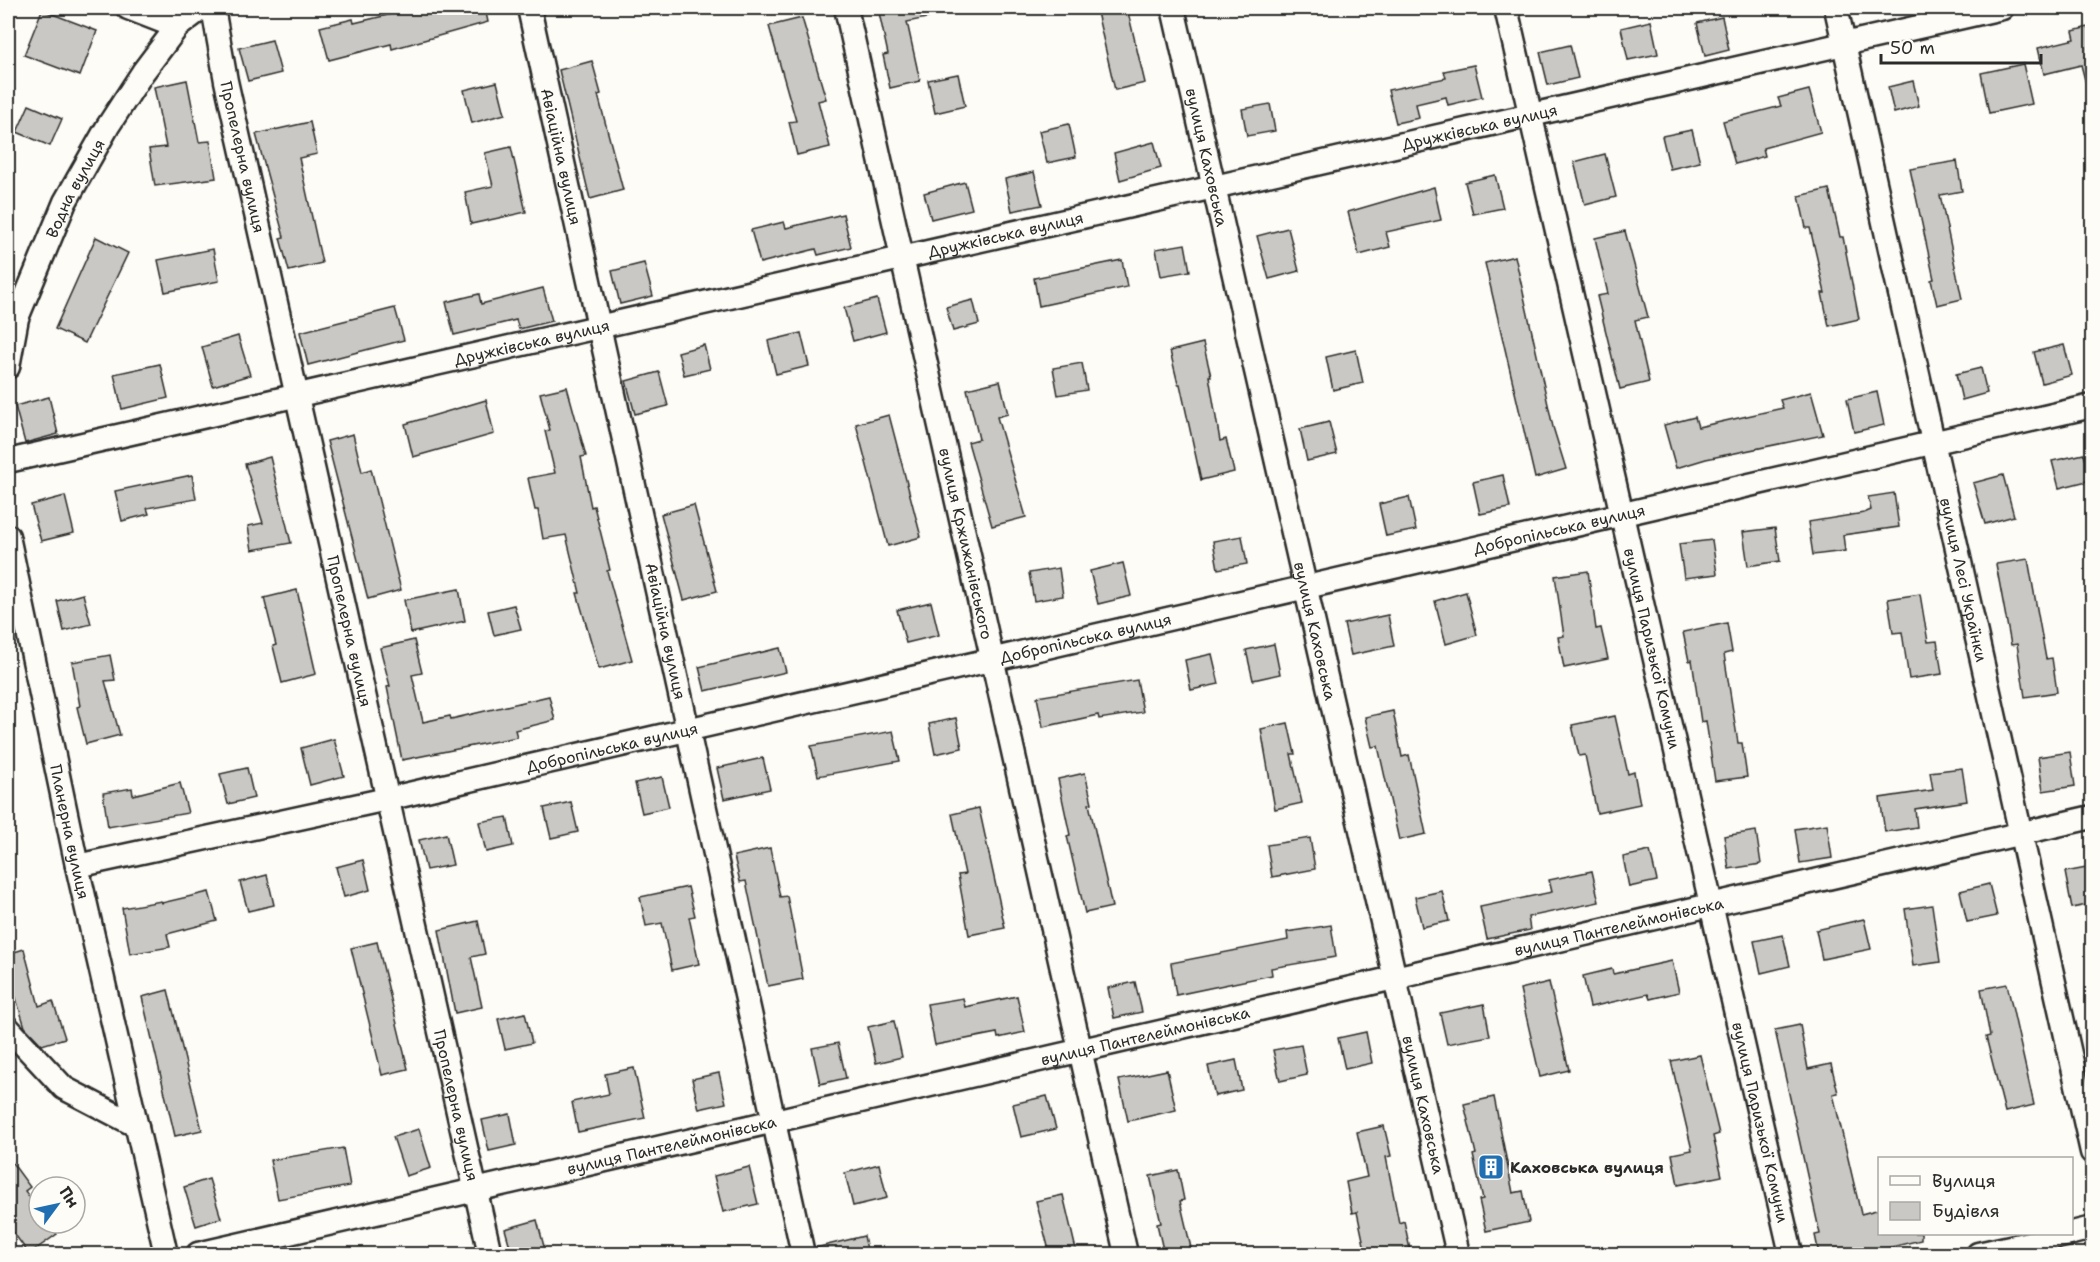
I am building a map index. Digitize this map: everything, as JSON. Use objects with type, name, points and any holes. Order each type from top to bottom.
[{"type":"street","points":[[128,8],[177,27]]},
{"type":"street","name":"Водна вулиця","points":[[8,368],[17,318],[64,202],[108,126],[177,27],[202,8]]},
{"type":"street","name":"Пропелерна вулиця","points":[[213,8],[226,81],[490,1254]]},
{"type":"street","name":"Авіаційна вулиця","points":[[529,8],[803,1254]]},
{"type":"street","name":"вулиця Кржижанівського","points":[[846,8],[1125,1254]]},
{"type":"street","name":"вулиця Каховська","points":[[1173,8],[1458,1254]]},
{"type":"street","name":"вулиця Паризької Комуни","points":[[1506,8],[1791,1254]]},
{"type":"street","name":"вулиця Лесі Українки","points":[[1836,8],[2092,1152]]},
{"type":"street","name":"Дружківська вулиця","points":[[8,461],[2002,8]]},
{"type":"street","name":"Добропільська вулиця","points":[[77,866],[688,730],[2092,406]]},
{"type":"street","name":"Планерна вулиця","points":[[8,536],[77,866],[166,1254]]},
{"type":"street","name":"вулиця Пантелеймонівська","points":[[198,1254],[2092,817]]},
{"type":"street","points":[[8,1028],[64,1088],[137,1126]]},
{"type":"street","points":[[2073,1233],[2092,1228]]},
{"type":"street","points":[[1978,1254],[2062,1235]]},
{"type":"building","points":[[417,8],[485,8],[488,22],[392,49],[391,44],[329,60],[320,27],[353,19],[354,23]]},
{"type":"building","points":[[878,8],[940,8],[941,15],[907,22],[920,81],[890,88],[883,55],[888,54]]},
{"type":"building","points":[[1096,8],[1127,8],[1145,83],[1115,90]]},
{"type":"building","points":[[42,10],[97,31],[80,76],[24,55]]},
{"type":"building","points":[[1722,17],[1729,50],[1705,56],[1697,23]]},
{"type":"building","points":[[802,18],[826,99],[818,101],[830,147],[797,155],[789,122],[796,121],[769,26]]},
{"type":"building","points":[[1651,21],[1658,54],[1628,60],[1621,28]]},
{"type":"building","points":[[2092,26],[2092,83],[2086,84],[2081,65],[2044,74],[2038,48],[2075,39],[2073,31]]},
{"type":"building","points":[[272,40],[281,73],[248,81],[239,48]]},
{"type":"building","points":[[1570,45],[1578,78],[1548,85],[1540,52]]},
{"type":"building","points":[[592,61],[601,94],[598,95],[623,190],[590,199],[559,70]]},
{"type":"building","points":[[2023,64],[2032,104],[1989,113],[1981,73]]},
{"type":"building","points":[[1474,65],[1482,97],[1448,105],[1446,97],[1416,104],[1419,118],[1396,123],[1388,90],[1446,78],[1444,71]]},
{"type":"building","points":[[958,74],[965,106],[935,113],[928,80]]},
{"type":"building","points":[[187,80],[199,142],[210,141],[216,178],[155,186],[149,149],[166,147],[154,87]]},
{"type":"building","points":[[1913,81],[1919,106],[1894,113],[1888,87]]},
{"type":"building","points":[[497,82],[505,114],[472,123],[464,90]]},
{"type":"building","points":[[1809,90],[1821,132],[1763,148],[1765,156],[1735,164],[1723,121],[1781,106],[1778,98]]},
{"type":"building","points":[[1270,104],[1275,131],[1247,136],[1242,109]]},
{"type":"building","points":[[29,105],[62,119],[50,146],[17,132]]},
{"type":"building","points":[[310,122],[317,154],[299,158],[322,263],[289,271],[280,238],[284,237],[256,134]]},
{"type":"building","points":[[1069,124],[1076,157],[1047,163],[1039,131]]},
{"type":"building","points":[[1692,130],[1700,162],[1670,169],[1662,136]]},
{"type":"building","points":[[1154,142],[1161,168],[1120,180],[1114,153]]},
{"type":"building","points":[[511,147],[526,212],[471,224],[465,192],[493,186],[485,153]]},
{"type":"building","points":[[1605,154],[1616,197],[1585,205],[1574,162]]},
{"type":"building","points":[[1957,161],[1962,191],[1940,195],[1962,299],[1937,305],[1931,280],[1934,279],[1910,169]]},
{"type":"building","points":[[1034,172],[1042,205],[1012,211],[1005,179]]},
{"type":"building","points":[[1495,175],[1503,208],[1473,214],[1465,182]]},
{"type":"building","points":[[965,182],[972,209],[931,219],[924,193]]},
{"type":"building","points":[[1434,187],[1441,220],[1386,232],[1390,247],[1359,255],[1348,212]]},
{"type":"building","points":[[1829,189],[1840,237],[1843,237],[1859,319],[1829,326],[1822,293],[1825,293],[1810,228],[1806,228],[1799,196]]},
{"type":"building","points":[[843,214],[851,247],[818,255],[816,249],[760,263],[751,230],[784,222],[786,228]]},
{"type":"building","points":[[1288,228],[1299,271],[1269,279],[1257,236]]},
{"type":"building","points":[[1625,231],[1648,317],[1635,320],[1649,382],[1620,389],[1597,296],[1608,294],[1595,238]]},
{"type":"building","points":[[96,237],[128,253],[85,343],[55,329]]},
{"type":"building","points":[[1185,244],[1190,271],[1161,276],[1156,249]]},
{"type":"building","points":[[213,249],[219,281],[165,292],[158,260]]},
{"type":"building","points":[[1515,256],[1553,427],[1566,469],[1535,478],[1485,263]]},
{"type":"building","points":[[1122,260],[1127,287],[1039,306],[1034,278]]},
{"type":"building","points":[[644,263],[653,296],[620,304],[612,271]]},
{"type":"building","points":[[543,288],[552,321],[519,329],[516,320],[454,335],[446,302],[479,294],[481,304]]},
{"type":"building","points":[[877,299],[886,332],[853,341],[844,308]]},
{"type":"building","points":[[973,300],[979,324],[953,331],[946,307]]},
{"type":"building","points":[[395,308],[404,340],[308,365],[300,332]]},
{"type":"building","points":[[801,333],[809,366],[776,374],[768,341]]},
{"type":"building","points":[[238,336],[250,375],[213,386],[202,347]]},
{"type":"building","points":[[1203,343],[1211,376],[1209,376],[1220,441],[1226,439],[1234,472],[1201,480],[1180,384],[1178,384],[1170,351]]},
{"type":"building","points":[[704,345],[710,369],[684,375],[678,352]]},
{"type":"building","points":[[2064,345],[2072,375],[2042,383],[2034,352]]},
{"type":"building","points":[[1356,350],[1363,383],[1333,390],[1326,357]]},
{"type":"building","points":[[1082,363],[1087,390],[1058,395],[1053,368]]},
{"type":"building","points":[[160,364],[168,398],[122,409],[114,374]]},
{"type":"building","points":[[1981,368],[1987,393],[1962,400],[1956,374]]},
{"type":"building","points":[[659,372],[668,406],[635,414],[626,381]]},
{"type":"building","points":[[1000,381],[1008,414],[997,417],[1026,517],[992,526],[968,442],[979,439],[967,389]]},
{"type":"building","points":[[567,387],[586,456],[581,457],[591,507],[594,506],[610,570],[607,571],[632,660],[599,669],[577,593],[580,593],[566,535],[543,539],[538,510],[535,510],[528,478],[555,473],[545,431],[550,430],[540,393]]},
{"type":"building","points":[[1811,392],[1823,435],[1706,459],[1676,468],[1664,425],[1695,417],[1698,427],[1783,408],[1780,400]]},
{"type":"building","points":[[1877,392],[1884,425],[1854,432],[1847,399]]},
{"type":"building","points":[[49,397],[58,434],[25,443],[15,406]]},
{"type":"building","points":[[486,400],[494,434],[413,457],[405,424]]},
{"type":"building","points":[[889,415],[921,537],[888,546],[856,424]]},
{"type":"building","points":[[1329,422],[1337,454],[1307,461],[1300,429]]},
{"type":"building","points":[[353,434],[362,472],[371,469],[401,590],[368,599],[327,441]]},
{"type":"building","points":[[2084,454],[2091,480],[2059,488],[2052,461]]},
{"type":"building","points":[[270,457],[291,543],[252,550],[248,526],[263,523],[245,464]]},
{"type":"building","points":[[192,475],[196,499],[147,508],[149,514],[122,521],[115,491]]},
{"type":"building","points":[[1503,475],[1510,508],[1480,514],[1473,482]]},
{"type":"building","points":[[2003,475],[2014,516],[1985,524],[1973,483]]},
{"type":"building","points":[[1894,493],[1899,527],[1843,535],[1845,551],[1813,555],[1808,522],[1864,513],[1871,510],[1868,497]]},
{"type":"building","points":[[65,496],[74,533],[41,541],[31,505]]},
{"type":"building","points":[[1409,497],[1416,530],[1386,536],[1379,504]]},
{"type":"building","points":[[694,505],[717,591],[684,600],[661,514]]},
{"type":"building","points":[[1775,528],[1780,561],[1748,566],[1743,532]]},
{"type":"building","points":[[1242,536],[1247,564],[1218,569],[1213,541]]},
{"type":"building","points":[[1712,540],[1717,574],[1684,578],[1679,544]]},
{"type":"building","points":[[2028,559],[2046,659],[2052,658],[2057,692],[2025,697],[2017,644],[2011,645],[1996,564]]},
{"type":"building","points":[[1123,563],[1131,596],[1098,604],[1090,571]]},
{"type":"building","points":[[1059,568],[1063,596],[1034,601],[1029,573]]},
{"type":"building","points":[[1588,571],[1596,629],[1601,628],[1608,659],[1564,668],[1558,637],[1564,636],[1555,576]]},
{"type":"building","points":[[459,589],[465,621],[411,633],[404,600]]},
{"type":"building","points":[[297,590],[316,674],[282,683],[273,646],[276,645],[264,598]]},
{"type":"building","points":[[1466,592],[1477,635],[1446,644],[1435,601]]},
{"type":"building","points":[[83,594],[91,624],[64,631],[57,601]]},
{"type":"building","points":[[1920,594],[1928,642],[1937,641],[1942,674],[1909,679],[1902,632],[1893,633],[1888,599]]},
{"type":"building","points":[[931,602],[939,635],[906,643],[897,610]]},
{"type":"building","points":[[514,605],[521,629],[494,635],[488,611]]},
{"type":"building","points":[[1388,615],[1394,646],[1351,655],[1344,624]]},
{"type":"building","points":[[1727,623],[1732,652],[1724,654],[1738,743],[1742,743],[1747,777],[1715,781],[1706,721],[1701,722],[1692,660],[1689,661],[1683,632]]},
{"type":"building","points":[[414,640],[422,673],[412,675],[423,722],[450,716],[451,719],[549,696],[555,720],[515,730],[517,737],[402,760],[387,687],[390,686],[380,648]]},
{"type":"building","points":[[1274,644],[1280,674],[1253,680],[1246,650]]},
{"type":"building","points":[[780,648],[786,672],[705,691],[699,667]]},
{"type":"building","points":[[1212,654],[1219,684],[1191,690],[1185,660]]},
{"type":"building","points":[[110,655],[115,680],[105,681],[120,735],[86,744],[77,707],[80,706],[72,662]]},
{"type":"building","points":[[1137,680],[1143,712],[1099,719],[1098,715],[1043,727],[1037,697]]},
{"type":"building","points":[[1393,711],[1402,757],[1409,755],[1426,834],[1399,840],[1378,746],[1372,747],[1365,717]]},
{"type":"building","points":[[1615,716],[1628,774],[1634,772],[1640,804],[1597,813],[1585,755],[1579,756],[1572,725]]},
{"type":"building","points":[[956,718],[962,748],[935,754],[929,724]]},
{"type":"building","points":[[1288,723],[1295,754],[1291,754],[1302,803],[1275,809],[1261,729]]},
{"type":"building","points":[[893,731],[900,761],[818,776],[811,746]]},
{"type":"building","points":[[334,739],[344,776],[310,785],[301,748]]},
{"type":"building","points":[[2070,752],[2075,786],[2043,791],[2038,757]]},
{"type":"building","points":[[763,758],[770,789],[724,799],[717,768]]},
{"type":"building","points":[[247,768],[254,798],[228,804],[220,774]]},
{"type":"building","points":[[1962,768],[1967,801],[1915,809],[1917,827],[1885,832],[1880,798],[1933,790],[1930,772]]},
{"type":"building","points":[[1085,773],[1092,803],[1089,804],[1112,907],[1085,913],[1067,836],[1070,835],[1058,779]]},
{"type":"building","points":[[662,777],[669,807],[642,813],[635,783]]},
{"type":"building","points":[[180,783],[188,813],[108,827],[103,793],[132,788],[133,795]]},
{"type":"building","points":[[571,802],[578,832],[551,838],[544,808]]},
{"type":"building","points":[[979,808],[1005,928],[969,935],[958,875],[965,874],[952,814]]},
{"type":"building","points":[[507,817],[513,846],[486,852],[479,822]]},
{"type":"building","points":[[1827,824],[1832,858],[1800,863],[1795,829]]},
{"type":"building","points":[[1756,831],[1761,864],[1729,869],[1724,836]]},
{"type":"building","points":[[446,834],[453,865],[426,870],[419,840]]},
{"type":"building","points":[[1310,838],[1315,869],[1272,877],[1267,845]]},
{"type":"building","points":[[770,848],[780,897],[787,896],[803,979],[768,986],[746,881],[740,882],[734,856]]},
{"type":"building","points":[[1650,851],[1657,881],[1629,887],[1623,857]]},
{"type":"building","points":[[363,860],[370,890],[344,897],[336,867]]},
{"type":"building","points":[[2092,867],[2092,904],[2072,908],[2065,872]]},
{"type":"building","points":[[1592,871],[1599,902],[1528,917],[1530,930],[1487,939],[1480,907],[1552,892],[1549,880]]},
{"type":"building","points":[[267,875],[274,905],[248,911],[240,882]]},
{"type":"building","points":[[1989,884],[1997,916],[1967,922],[1960,891]]},
{"type":"building","points":[[688,887],[695,916],[689,917],[699,964],[672,970],[662,923],[646,926],[640,897]]},
{"type":"building","points":[[1442,891],[1449,921],[1422,927],[1415,897]]},
{"type":"building","points":[[209,892],[217,921],[167,934],[170,947],[130,954],[122,908],[161,901],[162,903]]},
{"type":"building","points":[[1932,905],[1940,962],[1913,966],[1905,909]]},
{"type":"building","points":[[1864,919],[1871,949],[1822,959],[1816,930]]},
{"type":"building","points":[[478,921],[485,954],[471,957],[482,1007],[455,1013],[439,930]]},
{"type":"building","points":[[1331,925],[1336,957],[1271,968],[1272,975],[1176,995],[1171,963],[1288,940],[1287,932]]},
{"type":"building","points":[[1783,935],[1790,966],[1761,973],[1754,941]]},
{"type":"building","points":[[377,942],[408,1069],[382,1075],[351,948]]},
{"type":"building","points":[[24,949],[39,1006],[53,1001],[65,1038],[42,1045],[25,1027],[14,992],[8,994],[8,954]]},
{"type":"building","points":[[1672,961],[1679,992],[1650,999],[1648,994],[1590,1007],[1583,976],[1612,969],[1613,974]]},
{"type":"building","points":[[1135,982],[1142,1012],[1114,1018],[1108,988]]},
{"type":"building","points":[[1549,982],[1569,1070],[1540,1077],[1520,989]]},
{"type":"building","points":[[2007,984],[2034,1105],[2005,1112],[1986,1037],[1990,1036],[1981,989]]},
{"type":"building","points":[[168,990],[202,1130],[175,1136],[142,997]]},
{"type":"building","points":[[1017,996],[1025,1032],[998,1038],[997,1033],[935,1045],[927,1004],[963,998],[965,1007]]},
{"type":"building","points":[[1484,1004],[1490,1036],[1447,1044],[1440,1013]]},
{"type":"building","points":[[525,1013],[532,1043],[505,1049],[498,1019]]},
{"type":"building","points":[[894,1021],[902,1057],[876,1063],[868,1027]]},
{"type":"building","points":[[1800,1025],[1808,1069],[1831,1064],[1838,1093],[1833,1094],[1861,1214],[1878,1210],[1878,1235],[1921,1235],[1921,1240],[1862,1254],[1819,1254],[1815,1235],[1820,1234],[1775,1030]]},
{"type":"building","points":[[1366,1032],[1372,1063],[1345,1069],[1338,1038]]},
{"type":"building","points":[[838,1043],[846,1078],[820,1084],[812,1048]]},
{"type":"building","points":[[1301,1045],[1307,1075],[1280,1081],[1273,1050]]},
{"type":"building","points":[[1700,1055],[1719,1134],[1713,1136],[1722,1176],[1678,1185],[1672,1154],[1692,1150],[1671,1061]]},
{"type":"building","points":[[1236,1060],[1242,1090],[1215,1096],[1208,1066]]},
{"type":"building","points":[[634,1068],[645,1118],[578,1132],[572,1102],[609,1094],[605,1074]]},
{"type":"building","points":[[1167,1070],[1176,1110],[1128,1121],[1119,1080]]},
{"type":"building","points":[[719,1073],[726,1103],[699,1109],[692,1079]]},
{"type":"building","points":[[1047,1096],[1056,1129],[1021,1137],[1013,1104]]},
{"type":"building","points":[[1494,1097],[1513,1193],[1523,1191],[1529,1222],[1486,1231],[1479,1200],[1483,1199],[1473,1155],[1476,1154],[1464,1104]]},
{"type":"building","points":[[510,1114],[516,1145],[489,1151],[482,1120]]},
{"type":"building","points":[[1384,1126],[1391,1156],[1386,1157],[1399,1223],[1404,1221],[1411,1254],[1366,1254],[1357,1212],[1352,1213],[1346,1182],[1367,1177],[1357,1132]]},
{"type":"building","points":[[419,1129],[431,1168],[406,1176],[393,1137]]},
{"type":"building","points":[[343,1148],[350,1186],[278,1199],[270,1160]]},
{"type":"building","points":[[8,1157],[27,1183],[25,1191],[27,1194],[27,1235],[56,1235],[29,1254],[8,1225]]},
{"type":"building","points":[[879,1164],[887,1198],[853,1206],[845,1173]]},
{"type":"building","points":[[749,1167],[758,1204],[723,1212],[714,1176]]},
{"type":"building","points":[[1178,1170],[1184,1200],[1180,1201],[1191,1248],[1164,1254],[1157,1224],[1161,1223],[1150,1176]]},
{"type":"building","points":[[209,1179],[221,1218],[196,1226],[184,1187]]},
{"type":"building","points":[[1063,1195],[1077,1254],[1050,1254],[1036,1201]]},
{"type":"building","points":[[537,1220],[546,1254],[512,1254],[505,1229]]},
{"type":"building","points":[[864,1236],[868,1254],[816,1254],[815,1248]]},
{"type":"place","name":"Каховська вулиця","points":[[1491,1167]]}]
